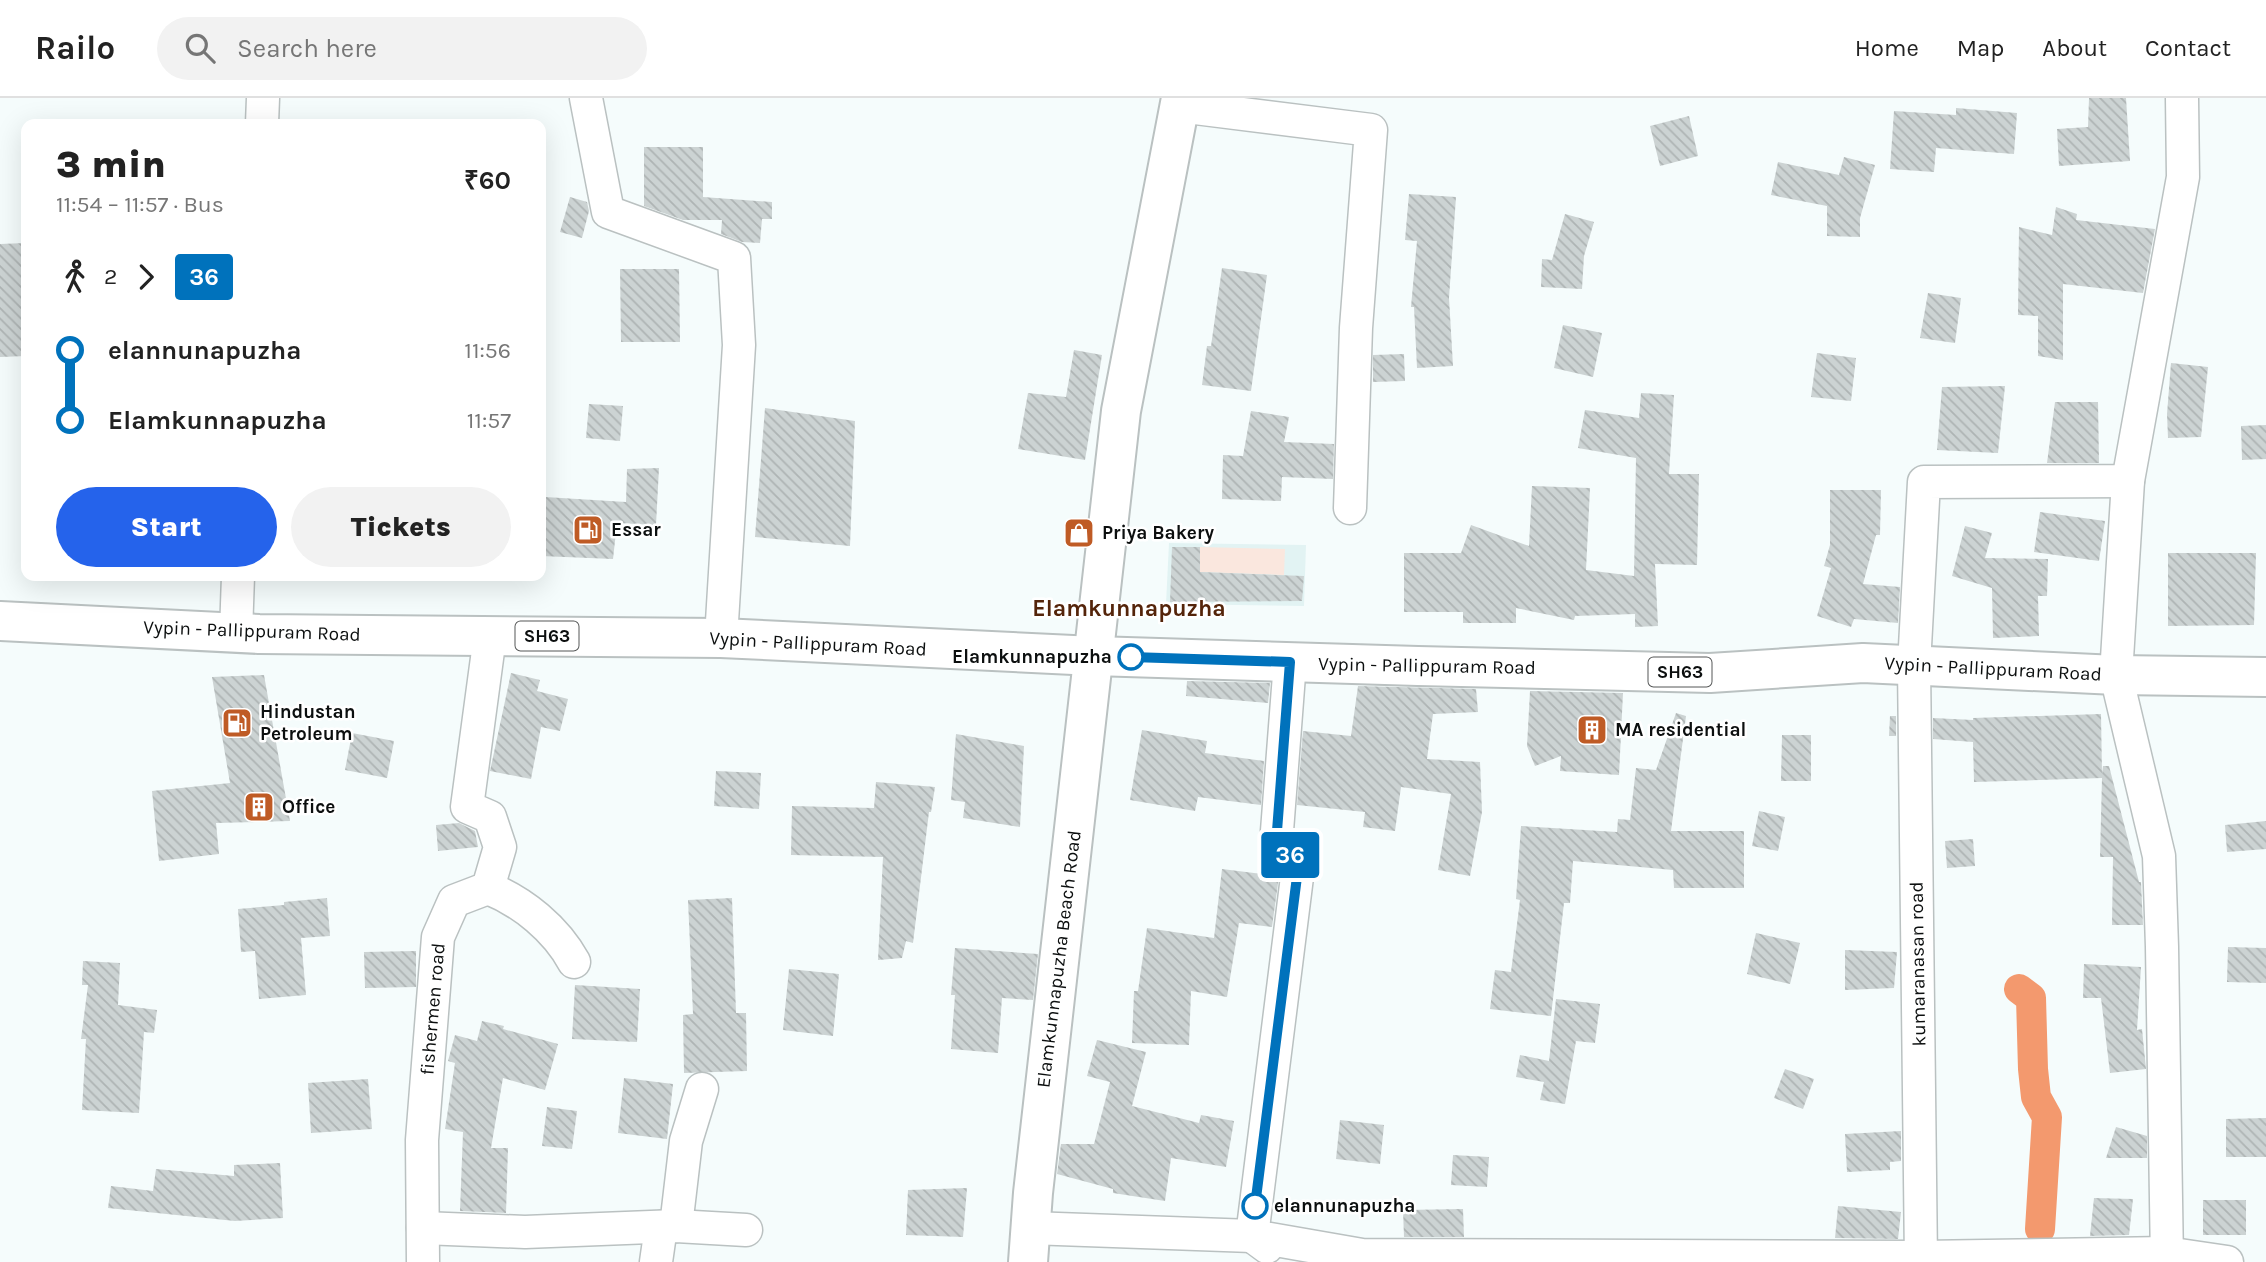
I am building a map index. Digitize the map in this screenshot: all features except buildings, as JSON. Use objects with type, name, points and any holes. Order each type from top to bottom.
[{"type":"main road","name":"Elamkunnapuzha Beach Road","points":[[1029,1245],[1121,411],[1180,102]]},
{"type":"main road","name":"Vypin - Pallippuram Road","points":[[0,621],[236,633],[721,638],[1094,656],[1710,673],[1863,663],[2116,675],[2266,677]]},
{"type":"street","points":[[262,119],[263,98]]},
{"type":"street","points":[[586,98],[608,212],[734,258],[738,345],[721,638]]},
{"type":"street","points":[[2167,1258],[2159,856],[2116,675],[2129,481],[2183,177],[2182,98]]},
{"type":"street","points":[[1180,102],[1371,130],[1356,328],[1350,508]]},
{"type":"street","name":"kumaranasan road","points":[[1921,1259],[1914,665],[1924,482],[2129,481]]},
{"type":"street","points":[[236,633],[238,581]]},
{"type":"street","points":[[490,636],[467,807],[490,817],[500,847],[488,888],[512,898],[551,931],[563,942],[574,962]]},
{"type":"street","points":[[1252,1236],[1299,861],[1276,844],[1290,662]]},
{"type":"street","name":"fishermen road","points":[[423,1262],[422,1140],[438,936],[454,901],[488,888]]},
{"type":"street","points":[[656,1262],[669,1226],[686,1141],[702,1089]]},
{"type":"street","points":[[423,1228],[525,1232],[669,1226],[746,1230]]},
{"type":"street","points":[[1252,1236],[1269,1249],[1279,1262]]},
{"type":"street","points":[[1029,1245],[1252,1236],[1362,1255],[2167,1258],[2227,1262]]},
{"type":"shaded area","points":[[1169,543],[1306,545],[1304,606],[1166,604]]},
{"type":"shaded area","points":[[1200,547],[1285,549],[1284,575],[1200,572]]},
{"type":"waterway","points":[[2019,989],[2031,998],[2036,1097],[2047,1117],[2040,1229]]},
{"type":"bus line","name":"36","points":[[1131,657],[1290,662],[1276,844],[1299,861],[1255,1206]]},
{"type":"place","name":"Essar","points":[[588,530]]},
{"type":"place","name":"Priya Bakery","points":[[1079,533]]},
{"type":"place","name":"Elamkunnapuzha","points":[[1131,657]]},
{"type":"place","name":"Hindustan Petroleum","points":[[237,723]]},
{"type":"place","name":"MA residential","points":[[1592,730]]},
{"type":"place","name":"Office","points":[[259,807]]},
{"type":"place","name":"elannunapuzha","points":[[1255,1206]]},
{"type":"district","name":"Elamkunnapuzha","points":[[1129,608]]}]
